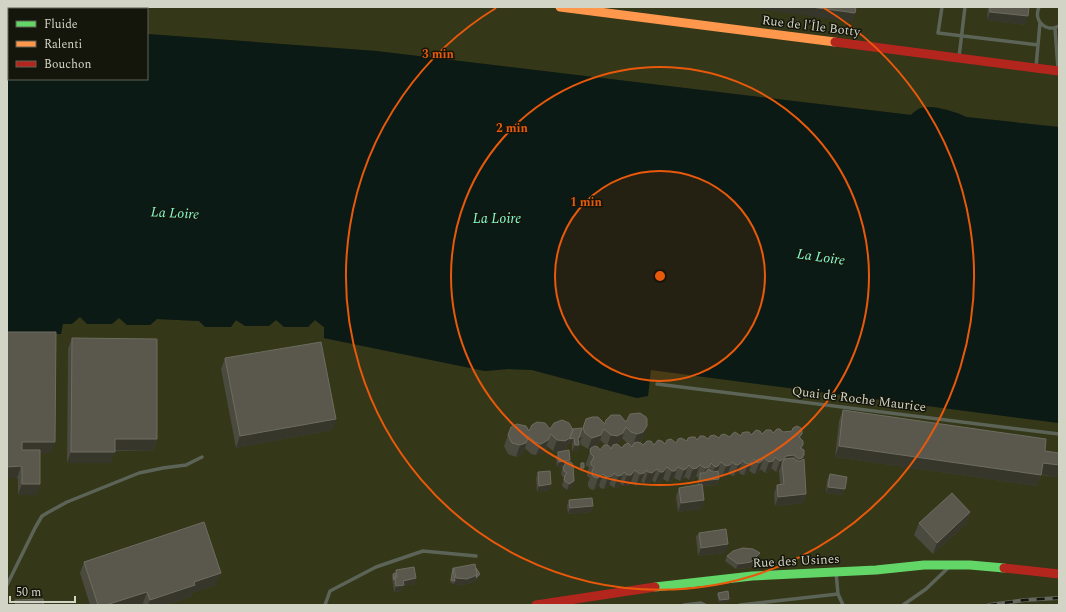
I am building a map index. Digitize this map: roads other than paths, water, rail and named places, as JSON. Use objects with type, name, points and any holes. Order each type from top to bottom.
[{"type":"street","name":"Rue de l'Île Botty","points":[[560,7],[1059,70]]},
{"type":"street","name":"Rue des Usines","points":[[536,605],[637,590],[752,576],[836,570],[876,570],[924,565],[952,564],[990,566],[1059,574]]},
{"type":"lane","points":[[942,7],[938,33],[1038,45]]},
{"type":"lane","points":[[958,58],[965,7]]},
{"type":"lane","points":[[1036,68],[1040,23],[1037,14],[1039,7]]},
{"type":"lane","points":[[1040,23],[1046,28],[1058,27],[1059,70]]},
{"type":"lane","name":"Quai de Roche Maurice","points":[[657,384],[1059,434]]},
{"type":"lane","points":[[7,585],[42,516],[67,502],[139,473],[186,465],[202,457]]},
{"type":"lane","points":[[325,605],[330,591],[376,567],[416,553],[423,551],[476,556]]},
{"type":"lane","points":[[903,605],[926,589],[952,564]]},
{"type":"lane","points":[[836,570],[838,594],[844,605]]},
{"type":"lane","points":[[740,605],[838,594]]},
{"type":"lane","points":[[684,605],[701,603],[704,605]]},
{"type":"water","name":"La Loire","points":[[7,29],[8,80],[148,80],[148,34],[376,51],[911,115],[924,107],[930,107],[950,111],[966,117],[1059,127],[1059,423],[651,370],[648,396],[637,398],[532,370],[508,369],[485,371],[324,338],[324,327],[315,320],[308,327],[284,327],[276,320],[269,326],[245,326],[236,320],[231,327],[205,327],[199,321],[157,319],[150,325],[127,325],[119,318],[112,324],[87,324],[80,317],[72,324],[63,324],[61,334],[7,333]]},
{"type":"railway","points":[[989,605],[1025,600],[1059,598]]}]
